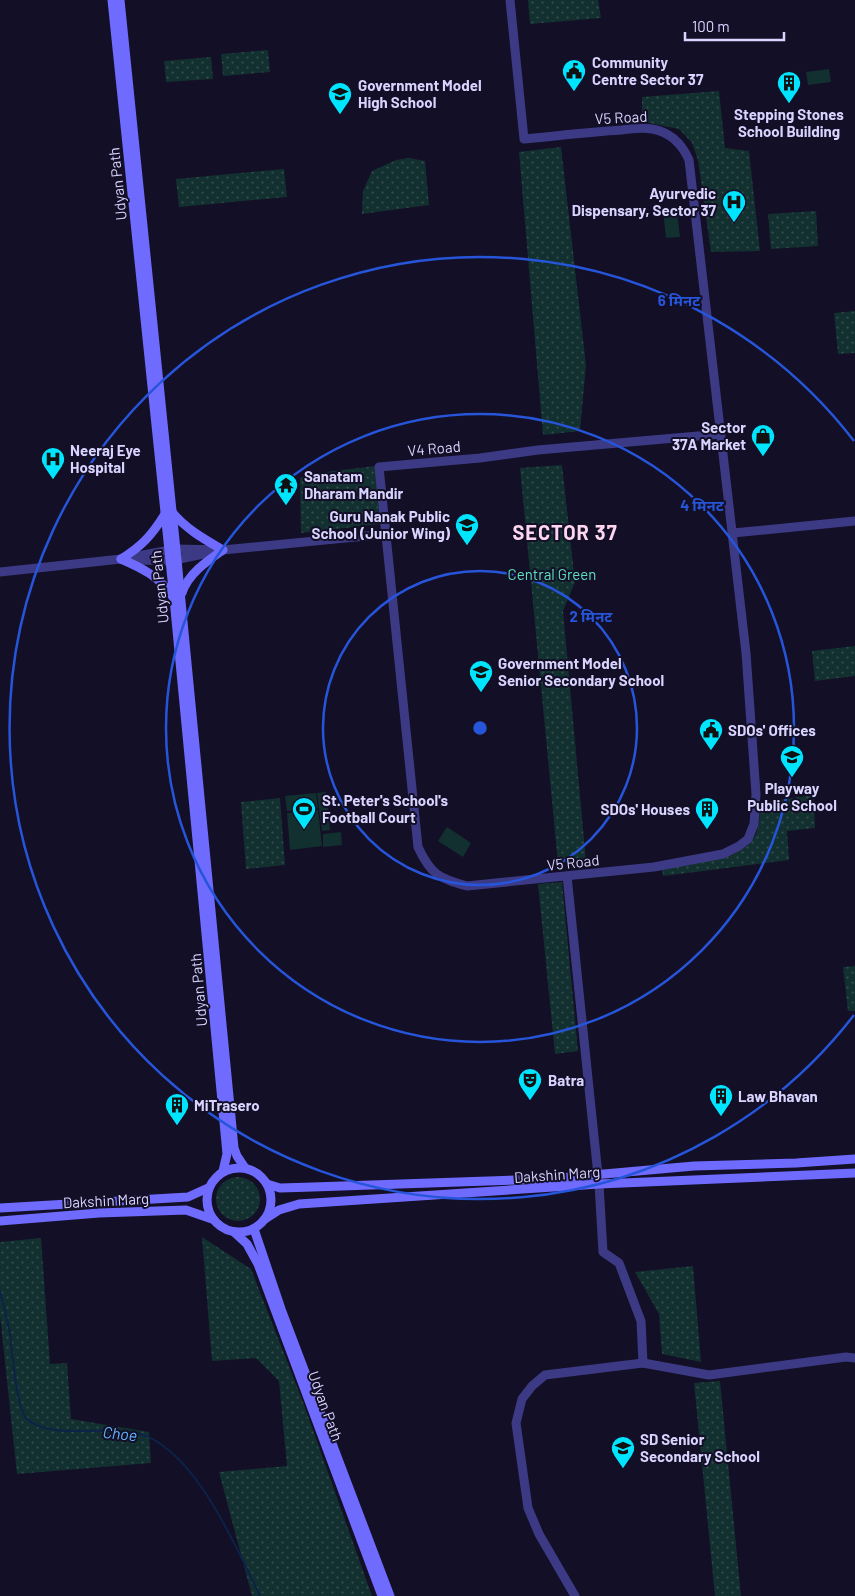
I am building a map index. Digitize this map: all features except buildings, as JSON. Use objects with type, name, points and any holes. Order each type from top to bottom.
[{"type":"main road","name":"Udyan Path","points":[[112,0],[178,597],[234,1148],[245,1168]]},
{"type":"main road","name":"Udyan Path","points":[[120,0],[169,513]]},
{"type":"main road","points":[[169,513],[189,529],[223,550],[205,563],[191,577],[178,597],[140,567],[121,559],[152,536],[169,513]]},
{"type":"main road","name":"Udyan Path","points":[[178,597],[227,1154],[223,1171]]},
{"type":"main road","name":"Dakshin Marg","points":[[265,1220],[279,1210],[299,1204],[598,1180],[694,1166],[855,1159]]},
{"type":"main road","points":[[245,1168],[253,1170],[267,1184],[271,1200],[270,1208],[265,1220],[249,1231],[234,1232],[222,1228],[212,1219],[207,1209],[208,1188],[215,1177],[223,1171],[245,1168]]},
{"type":"main road","name":"Dakshin Marg","points":[[267,1184],[280,1188],[313,1188],[548,1179],[598,1180],[855,1173]]},
{"type":"main road","name":"Dakshin Marg","points":[[0,1208],[188,1197],[208,1188]]},
{"type":"main road","name":"Dakshin Marg","points":[[0,1220],[186,1210],[212,1219]]},
{"type":"main road","name":"Udyan Path","points":[[254,1228],[282,1310],[390,1596]]},
{"type":"main road","name":"Udyan Path","points":[[234,1232],[247,1244],[258,1264],[382,1596]]},
{"type":"street","name":"V5 Road","points":[[386,534],[418,847],[433,872],[449,881],[467,886],[654,868],[723,854],[748,839],[754,824],[756,794],[746,653],[689,160],[685,149],[669,135],[652,128],[524,139],[510,0]]},
{"type":"street","name":"V4 Road","points":[[386,534],[379,466],[721,434]]},
{"type":"street","points":[[733,533],[855,521]]},
{"type":"street","points":[[0,572],[121,559],[173,550],[223,550],[386,534]]},
{"type":"street","points":[[121,559],[174,560],[223,550]]},
{"type":"street","points":[[566,876],[598,1180],[603,1252],[619,1264],[642,1320],[643,1363]]},
{"type":"street","points":[[575,1596],[539,1534],[528,1508],[516,1423],[522,1399],[532,1386],[545,1375],[643,1363],[709,1375],[846,1357],[855,1358]]},
{"type":"green space","points":[[528,0],[598,0],[601,18],[530,24]]},
{"type":"green space","points":[[268,50],[270,72],[223,76],[221,54]]},
{"type":"green space","points":[[211,57],[213,79],[166,82],[164,61]]},
{"type":"green space","points":[[829,69],[831,82],[808,85],[806,72]]},
{"type":"green space","points":[[719,91],[725,148],[749,151],[760,251],[711,252],[698,160],[692,143],[679,129],[644,122],[642,97]]},
{"type":"green space","points":[[561,147],[586,365],[580,431],[543,435],[519,152]]},
{"type":"green space","points":[[409,158],[425,161],[429,205],[362,214],[363,191],[372,171],[396,160]]},
{"type":"green space","points":[[284,169],[287,197],[179,207],[176,179]]},
{"type":"green space","points":[[677,211],[680,237],[666,238],[663,212]]},
{"type":"green space","points":[[816,211],[818,246],[771,249],[768,214]]},
{"type":"green space","points":[[855,311],[855,353],[838,354],[834,313]]},
{"type":"green space","name":"Central Green","points":[[562,465],[575,582],[563,611],[586,861],[558,863],[520,468]]},
{"type":"green space","points":[[375,466],[380,524],[301,533],[300,478],[309,474]]},
{"type":"green space","points":[[855,646],[855,676],[815,681],[812,651]]},
{"type":"green space","points":[[326,792],[330,830],[322,831],[317,793]]},
{"type":"green space","points":[[316,793],[318,808],[287,811],[285,796]]},
{"type":"green space","points":[[814,795],[815,828],[787,831],[789,860],[663,876],[662,869],[721,857],[743,849],[753,839],[758,829],[759,803]]},
{"type":"green space","points":[[280,798],[285,865],[246,869],[241,802]]},
{"type":"green space","name":"St. Peter's School's Football Court","points":[[318,810],[322,846],[290,850],[287,813]]},
{"type":"green space","points":[[447,827],[471,843],[463,857],[438,841]]},
{"type":"green space","points":[[341,832],[342,845],[323,847],[323,834]]},
{"type":"green space","points":[[562,882],[578,1051],[555,1054],[538,884]]},
{"type":"green space","points":[[855,966],[855,1011],[848,1011],[843,967]]},
{"type":"green space","points":[[238,1177],[250,1181],[256,1187],[260,1199],[256,1211],[250,1217],[238,1221],[226,1217],[220,1211],[216,1199],[220,1187],[226,1181]]},
{"type":"green space","points":[[202,1237],[251,1269],[303,1402],[372,1596],[252,1596],[219,1472],[287,1466],[279,1381],[256,1358],[212,1361]]},
{"type":"green space","points":[[41,1238],[50,1364],[67,1363],[71,1419],[149,1432],[151,1463],[17,1474],[0,1315],[0,1242]]},
{"type":"green space","points":[[693,1266],[701,1362],[662,1354],[659,1314],[635,1272]]},
{"type":"green space","points":[[720,1381],[741,1596],[715,1596],[694,1383]]},
{"type":"waterway","name":"Choe","points":[[0,1291],[9,1328],[20,1402],[26,1418],[36,1425],[48,1429],[63,1431],[125,1431],[137,1433],[158,1442],[177,1457],[211,1501],[239,1552],[260,1596]]},
{"type":"place","name":"Community Centre Sector 37","points":[[574,92]]},
{"type":"place","name":"Stepping Stones School Building","points":[[789,104]]},
{"type":"place","name":"Government Model High School","points":[[340,115]]},
{"type":"place","name":"Ayurvedic Dispensary, Sector 37","points":[[734,223]]},
{"type":"place","name":"Sector 37A Market","points":[[763,457]]},
{"type":"place","name":"Neeraj Eye Hospital","points":[[53,480]]},
{"type":"place","name":"Sanatam Dharam Mandir","points":[[286,506]]},
{"type":"place","name":"Guru Nanak Public School (Junior Wing)","points":[[467,546]]},
{"type":"place","name":"Government Model Senior Secondary School","points":[[481,693]]},
{"type":"place","name":"SDOs' Offices","points":[[711,751]]},
{"type":"place","name":"Playway Public School","points":[[792,778]]},
{"type":"place","name":"St. Peter's School's Football Court","points":[[304,830]]},
{"type":"place","name":"SDOs' Houses","points":[[707,830]]},
{"type":"place","name":"Batra","points":[[530,1101]]},
{"type":"place","name":"Law Bhavan","points":[[721,1117]]},
{"type":"place","name":"MiTrasero","points":[[177,1126]]},
{"type":"place","name":"SD Senior Secondary School","points":[[623,1469]]},
{"type":"district","name":"SECTOR 37","points":[[565,532]]}]
